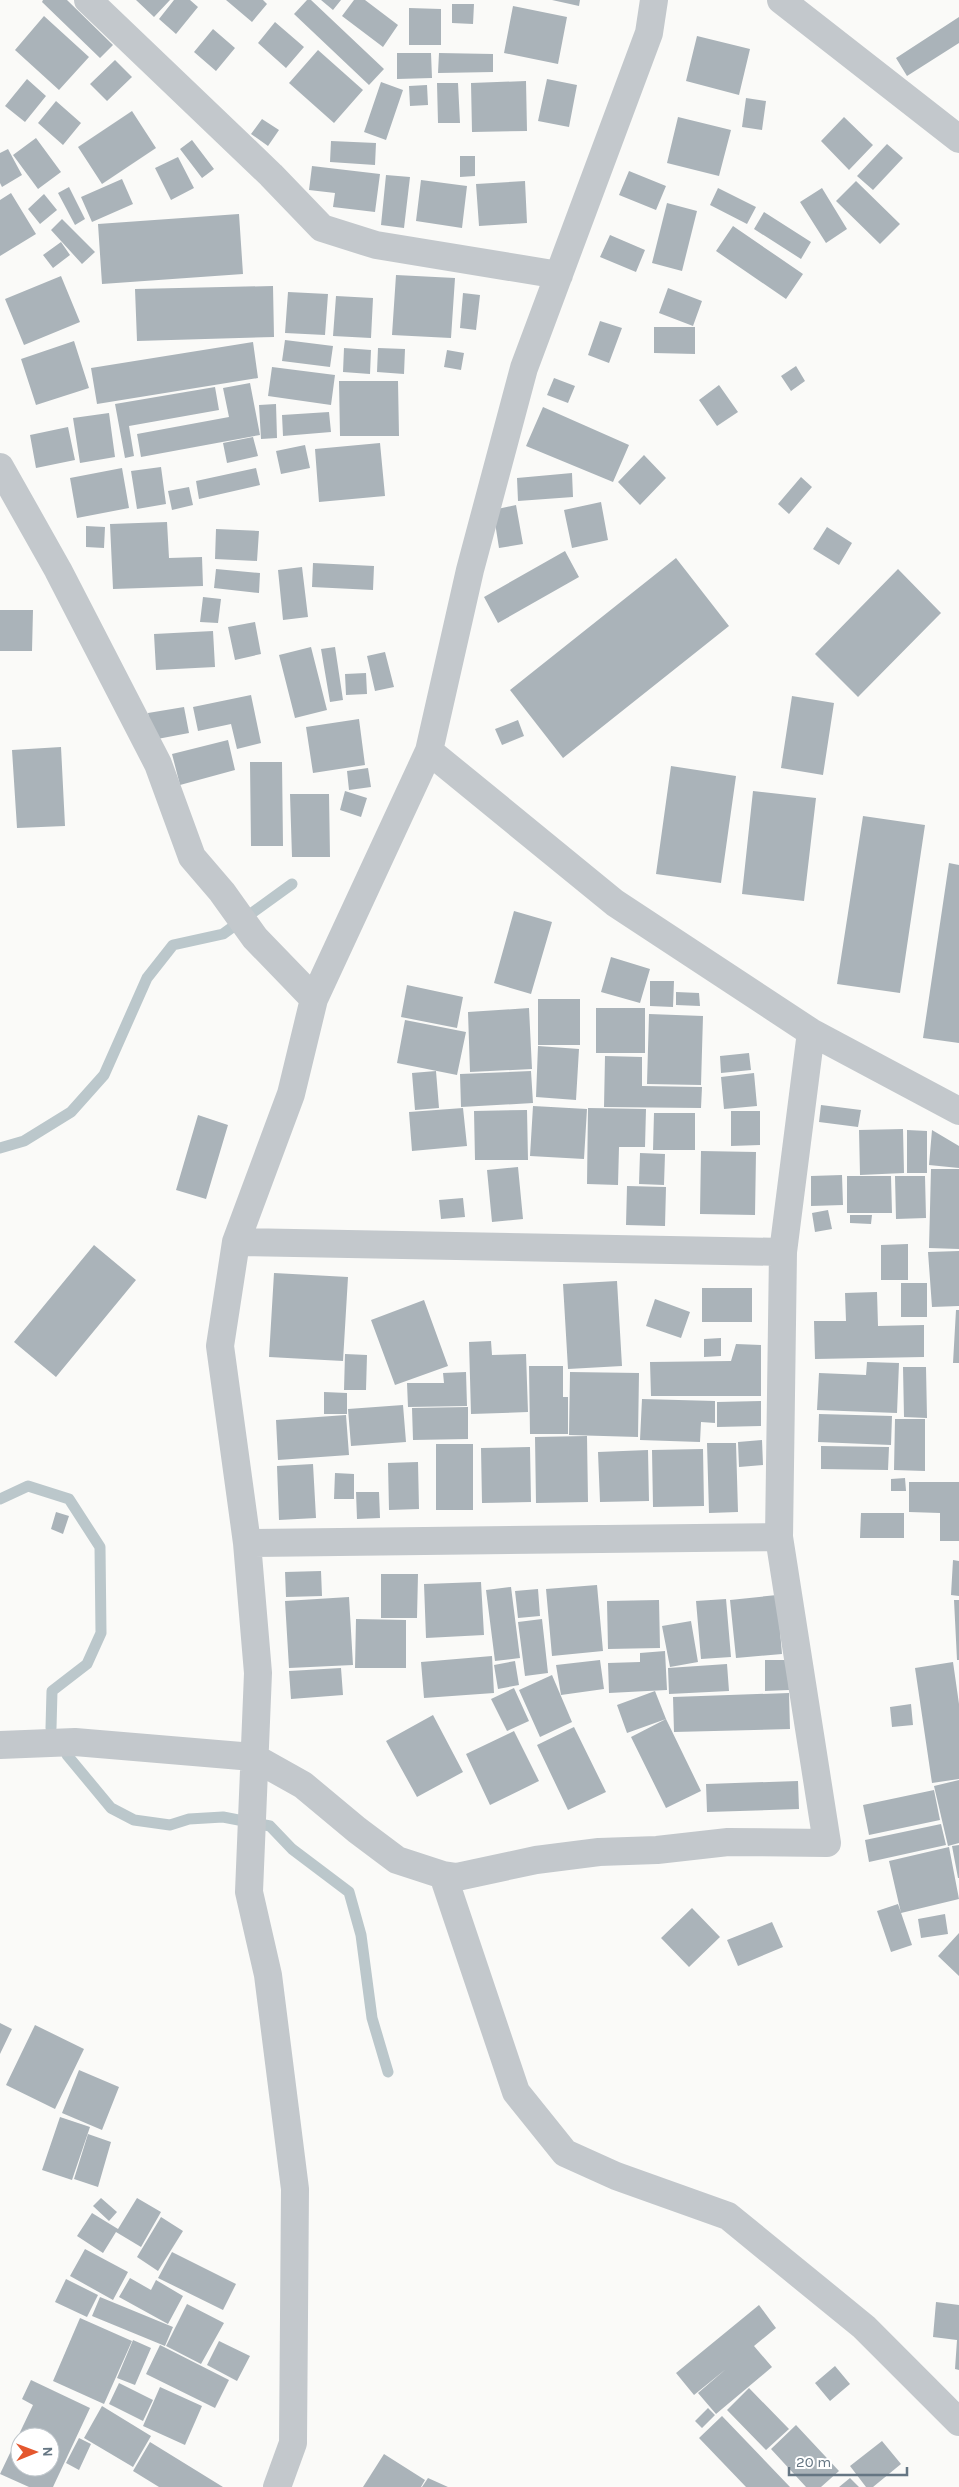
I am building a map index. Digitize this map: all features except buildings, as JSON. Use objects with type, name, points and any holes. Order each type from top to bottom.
[{"type":"street","points":[[88,0],[272,175],[322,228],[376,245],[559,275]]},
{"type":"street","points":[[277,2487],[293,2443],[295,2189],[268,1975],[249,1892],[252,1840],[251,1800],[258,1673],[247,1543],[220,1346],[236,1242],[291,1094],[314,999],[429,751],[470,570],[524,368],[649,33],[654,0]]},
{"type":"street","points":[[781,0],[959,139]]},
{"type":"street","points":[[0,467],[58,570],[158,764],[192,857],[222,892],[255,938],[314,999]]},
{"type":"street","points":[[429,751],[615,903],[811,1032],[959,1111]]},
{"type":"street","points":[[0,1745],[74,1742],[253,1756],[304,1785],[357,1830],[398,1860],[443,1875],[457,1877],[536,1860],[599,1852],[656,1850],[728,1842],[827,1843],[779,1537],[783,1252],[811,1032]]},
{"type":"street","points":[[236,1242],[783,1252]]},
{"type":"street","points":[[247,1543],[779,1537]]},
{"type":"street","points":[[443,1875],[516,2092],[565,2153],[616,2176],[728,2216],[864,2327],[959,2422]]},
{"type":"waterway","points":[[0,1148],[24,1141],[71,1112],[104,1075],[147,978],[173,945],[223,934],[292,884]]},
{"type":"waterway","points":[[0,1499],[28,1486],[69,1499],[100,1547],[101,1633],[87,1664],[52,1691],[51,1728]]},
{"type":"waterway","points":[[67,1755],[111,1808],[134,1820],[170,1825],[189,1819],[223,1817],[270,1826],[292,1849],[349,1892],[361,1935],[372,2018],[388,2072]]}]
